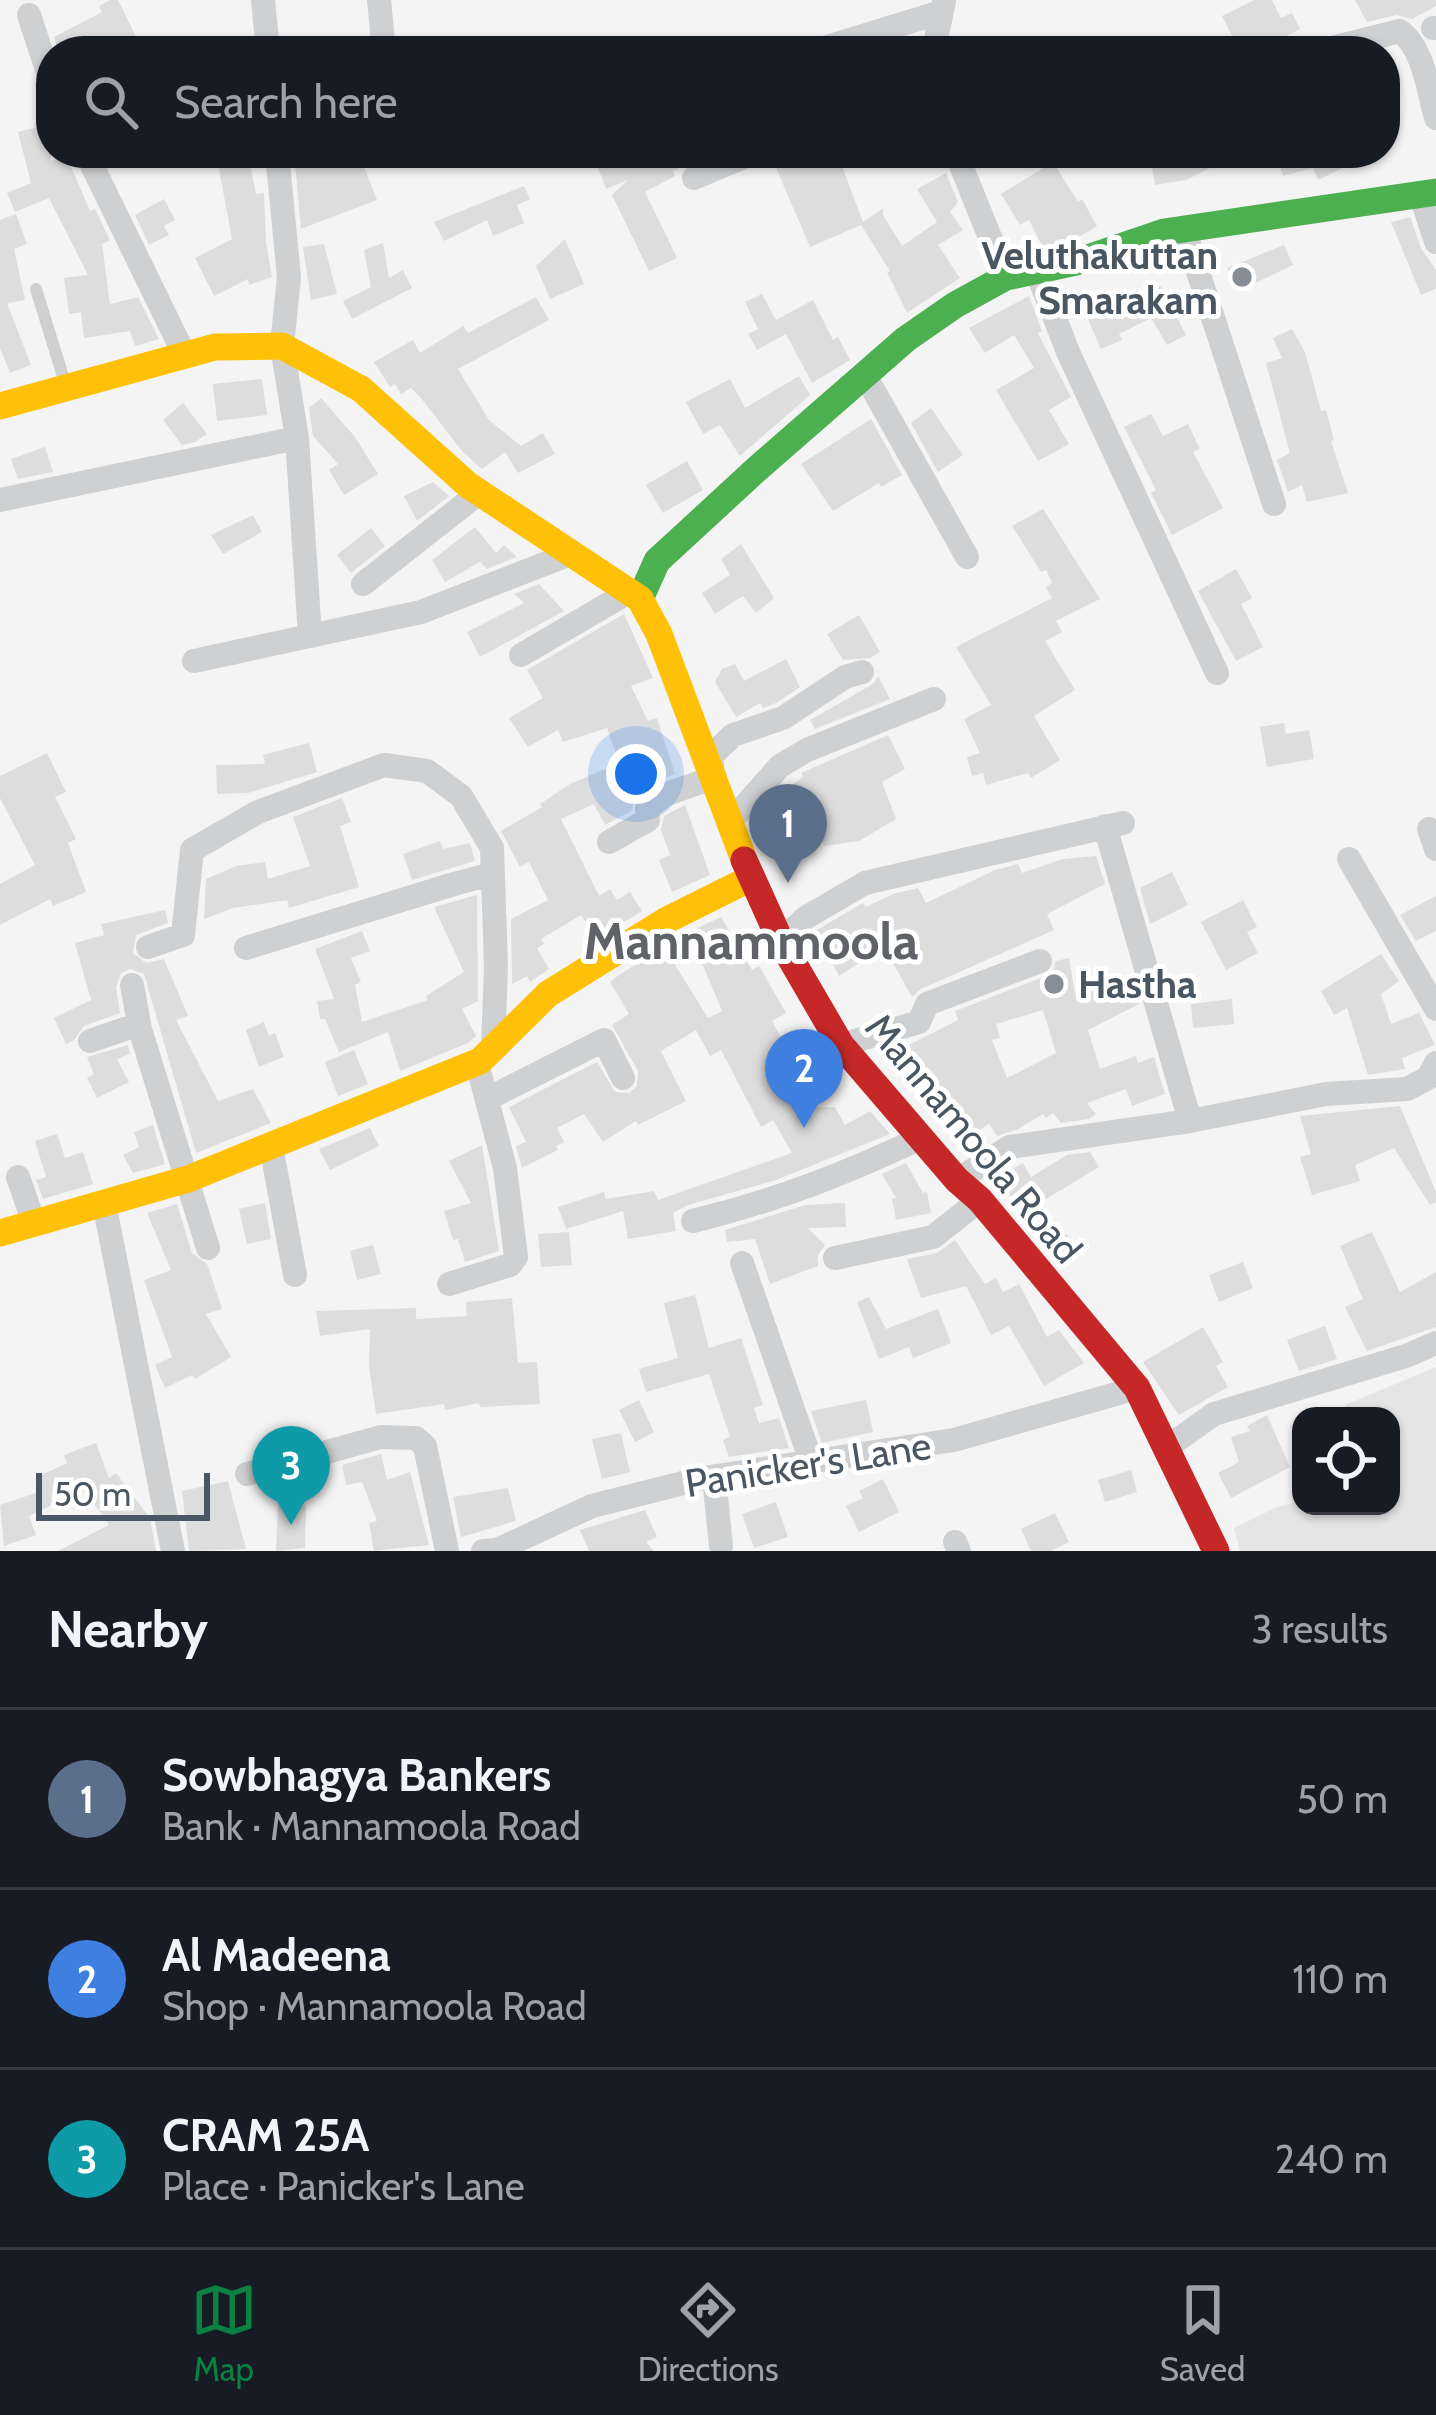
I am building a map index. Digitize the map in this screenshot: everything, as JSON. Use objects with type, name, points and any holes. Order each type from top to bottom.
[{"type":"main road","points":[[634,596],[658,562],[865,375],[930,320],[1006,277],[1184,229],[1428,193]]},
{"type":"main road","name":"Mannamoola Road","points":[[0,406],[215,347],[282,346],[361,389],[479,493],[634,596],[659,634],[781,942],[841,1045],[957,1180],[980,1200],[1137,1388],[1216,1551]]},
{"type":"main road","points":[[0,1233],[188,1179],[486,1054],[548,994],[667,920],[752,878]]},
{"type":"street","points":[[262,0],[266,36]]},
{"type":"street","points":[[379,0],[383,36]]},
{"type":"street","points":[[857,36],[943,6],[940,36]]},
{"type":"street","points":[[29,15],[36,36]]},
{"type":"street","points":[[1380,36],[1400,31],[1418,53],[1436,118]]},
{"type":"street","points":[[93,168],[184,354]]},
{"type":"street","points":[[278,168],[289,277],[282,346],[297,438],[310,636]]},
{"type":"street","points":[[694,178],[718,168]]},
{"type":"street","points":[[962,168],[1006,277]]},
{"type":"street","points":[[1428,193],[1436,242]]},
{"type":"street","points":[[1184,229],[1274,504]]},
{"type":"street","points":[[1037,272],[1068,352],[1217,674]]},
{"type":"street","points":[[865,375],[967,557]]},
{"type":"street","points":[[0,500],[297,438]]},
{"type":"street","points":[[363,584],[479,493]]},
{"type":"street","points":[[194,662],[422,612],[573,553]]},
{"type":"street","points":[[521,655],[634,596]]},
{"type":"street","points":[[609,842],[648,820],[647,808],[664,795],[713,773],[712,755],[733,736],[782,718],[845,677],[862,672]]},
{"type":"street","points":[[731,821],[780,766],[934,699]]},
{"type":"street","points":[[148,947],[183,935],[192,850],[258,812],[384,765],[427,770],[460,796],[492,848],[496,966],[486,1054],[487,1099],[505,1168],[516,1257],[510,1265],[449,1284]]},
{"type":"street","points":[[781,942],[805,918],[865,883],[1114,825],[1190,1121]]},
{"type":"street","points":[[1349,859],[1436,1009]]},
{"type":"street","points":[[246,948],[454,884],[484,876],[493,881]]},
{"type":"street","points":[[841,1045],[919,1022],[927,1004],[1040,961]]},
{"type":"street","points":[[132,985],[139,1024],[208,1249]]},
{"type":"street","points":[[90,1041],[139,1024]]},
{"type":"street","points":[[487,1099],[604,1040],[623,1078]]},
{"type":"street","points":[[957,1180],[1010,1147],[1190,1121],[1326,1094],[1407,1089],[1428,1078],[1436,1064]]},
{"type":"street","points":[[693,1221],[772,1202],[921,1138]]},
{"type":"street","points":[[272,1146],[295,1275]]},
{"type":"street","points":[[18,1177],[34,1223]]},
{"type":"street","points":[[836,1258],[933,1237],[980,1200]]},
{"type":"street","points":[[104,1203],[173,1551]]},
{"type":"street","points":[[742,1263],[812,1461]]},
{"type":"street","points":[[1166,1448],[1214,1414],[1436,1343]]},
{"type":"street","name":"Panicker's Lane","points":[[483,1551],[496,1550],[592,1506],[714,1477],[954,1440],[1137,1388]]},
{"type":"street","points":[[247,1474],[382,1437],[416,1438],[424,1446],[446,1551]]},
{"type":"street","points":[[714,1477],[721,1546]]},
{"type":"lane","points":[[36,289],[66,387]]},
{"type":"shaded area","points":[[1436,1367],[1436,1551],[1240,1551],[1234,1528],[1292,1503],[1292,1515],[1400,1515],[1400,1407],[1345,1405]]},
{"type":"building","points":[[118,0],[136,36],[56,36],[102,12],[99,6]]},
{"type":"building","points":[[1254,0],[1272,0],[1281,18],[1292,13],[1300,29],[1286,36],[1232,36],[1222,16]]},
{"type":"building","points":[[1355,0],[1436,0],[1436,6],[1412,19],[1397,15],[1367,22]]},
{"type":"building","points":[[36,128],[36,168],[72,168],[90,211],[95,209],[110,240],[102,244],[110,304],[138,297],[159,339],[135,346],[130,331],[84,338],[81,312],[69,314],[64,278],[88,275],[49,198],[15,212],[7,193],[31,183],[18,132]]},
{"type":"building","points":[[219,168],[251,168],[256,194],[264,193],[272,277],[249,285],[248,279],[214,296],[195,258],[232,239]]},
{"type":"building","points":[[295,168],[365,168],[377,200],[301,229]]},
{"type":"building","points":[[598,168],[679,168],[673,171],[675,176],[645,192],[677,258],[649,271],[612,195],[628,180],[606,189]]},
{"type":"building","points":[[776,168],[843,168],[863,222],[883,208],[902,246],[937,222],[917,189],[946,173],[958,202],[950,212],[963,230],[938,245],[960,278],[907,313],[890,271],[861,225],[810,247]]},
{"type":"building","points":[[1043,168],[1057,168],[1097,226],[1074,240],[1043,248],[1029,220],[1020,225],[1001,194]]},
{"type":"building","points":[[1152,168],[1210,168],[1186,180],[1155,185]]},
{"type":"building","points":[[1281,168],[1313,168],[1283,176]]},
{"type":"building","points":[[1313,168],[1342,168],[1318,180]]},
{"type":"building","points":[[524,186],[530,199],[517,205],[524,223],[493,236],[487,220],[444,241],[434,222]]},
{"type":"building","points":[[164,199],[175,220],[164,226],[169,235],[149,245],[135,215]]},
{"type":"building","points":[[16,214],[27,244],[14,249],[25,300],[7,303],[31,365],[10,373],[0,348],[0,220]]},
{"type":"building","points":[[1410,217],[1421,248],[1436,270],[1436,289],[1421,295],[1391,222]]},
{"type":"building","points":[[565,239],[584,284],[550,299],[536,266]]},
{"type":"building","points":[[383,243],[389,278],[403,270],[412,288],[352,319],[343,301],[371,287],[364,250]]},
{"type":"building","points":[[324,244],[337,294],[311,300],[303,247]]},
{"type":"building","points":[[1284,245],[1293,265],[1238,291],[1227,268]]},
{"type":"building","points":[[1161,286],[1186,335],[1167,345],[1151,318],[1101,349],[1088,319]]},
{"type":"building","points":[[762,294],[776,320],[813,300],[833,340],[838,337],[850,360],[812,383],[786,334],[757,350],[748,334],[758,329],[745,302]]},
{"type":"building","points":[[1029,296],[1042,331],[1038,333],[1071,397],[1049,410],[1069,444],[1038,461],[996,390],[1034,368],[1014,335],[985,353],[969,328]]},
{"type":"building","points":[[536,297],[549,320],[458,369],[489,420],[521,446],[543,433],[555,454],[518,473],[505,452],[482,469],[411,388],[401,394],[395,384],[390,387],[374,362],[413,340],[420,353],[463,326],[468,333]]},
{"type":"building","points":[[1292,329],[1305,352],[1321,411],[1326,410],[1348,493],[1307,502],[1302,485],[1288,492],[1277,460],[1290,453],[1266,363],[1282,358],[1273,338]]},
{"type":"building","points":[[799,376],[810,395],[740,456],[720,425],[703,434],[686,402],[730,379],[745,408]]},
{"type":"building","points":[[262,379],[267,415],[217,421],[213,384]]},
{"type":"building","points":[[321,398],[355,437],[378,474],[344,495],[329,470],[338,464],[313,436],[309,408]]},
{"type":"building","points":[[183,403],[207,434],[182,445],[163,420]]},
{"type":"building","points":[[931,408],[963,455],[938,472],[911,423]]},
{"type":"building","points":[[1151,414],[1163,436],[1188,424],[1200,449],[1193,452],[1223,508],[1172,535],[1151,493],[1156,490],[1124,427]]},
{"type":"building","points":[[871,419],[902,475],[833,511],[801,464]]},
{"type":"building","points":[[45,447],[53,472],[18,479],[11,459]]},
{"type":"building","points":[[687,461],[703,490],[663,513],[646,485]]},
{"type":"building","points":[[433,482],[449,496],[417,521],[404,496]]},
{"type":"building","points":[[1043,509],[1100,599],[1056,621],[1062,632],[1045,641],[1075,690],[1034,716],[1060,760],[1031,778],[1028,773],[986,785],[983,773],[972,776],[967,757],[980,753],[964,719],[991,705],[956,647],[1052,598],[1046,588],[1052,582],[1046,570],[1041,572],[1012,526]]},
{"type":"building","points":[[253,515],[262,532],[223,554],[211,535]]},
{"type":"building","points":[[475,527],[496,553],[504,545],[517,557],[487,569],[480,562],[445,582],[432,560]]},
{"type":"building","points":[[371,528],[385,546],[351,573],[337,555]]},
{"type":"building","points":[[741,544],[774,598],[756,613],[743,596],[715,614],[702,593],[730,575],[721,559]]},
{"type":"building","points":[[1236,569],[1252,598],[1241,604],[1263,647],[1236,661],[1198,591]]},
{"type":"building","points":[[539,584],[564,611],[480,657],[467,632],[524,603],[514,594]]},
{"type":"building","points":[[624,614],[653,678],[631,686],[648,721],[657,718],[675,774],[654,782],[636,797],[631,811],[605,825],[594,804],[561,819],[599,896],[610,889],[617,900],[630,892],[642,911],[597,939],[581,915],[541,939],[544,944],[537,948],[549,969],[530,982],[527,976],[512,984],[511,919],[548,900],[529,862],[520,867],[501,831],[570,784],[619,763],[607,728],[563,742],[558,730],[528,747],[509,718],[543,698],[527,670]]},
{"type":"building","points":[[859,615],[880,652],[870,658],[843,660],[827,634]]},
{"type":"building","points":[[786,659],[800,687],[776,703],[763,708],[760,703],[736,717],[715,682],[722,669],[735,664],[744,681]]},
{"type":"building","points":[[878,676],[890,699],[815,729],[810,720],[873,684]]},
{"type":"building","points":[[1284,723],[1286,734],[1309,730],[1314,759],[1267,767],[1260,727]]},
{"type":"building","points":[[888,735],[905,769],[882,782],[896,819],[859,841],[825,846],[812,828],[789,836],[771,813],[786,789],[803,777],[801,773]]},
{"type":"building","points":[[309,743],[317,772],[248,793],[217,794],[216,765],[265,764],[263,755]]},
{"type":"building","points":[[47,753],[66,792],[55,797],[76,839],[68,843],[86,892],[53,906],[50,899],[0,925],[0,884],[35,865],[0,798],[0,776]]},
{"type":"building","points":[[342,798],[351,822],[340,826],[359,887],[289,908],[287,900],[233,908],[204,919],[206,879],[236,866],[265,862],[268,879],[310,866],[293,817]]},
{"type":"building","points":[[685,805],[710,875],[672,892],[659,860],[670,855],[661,830],[664,816]]},
{"type":"building","points":[[440,841],[443,849],[470,843],[475,861],[412,880],[403,854]]},
{"type":"building","points":[[1096,856],[1105,884],[1047,914],[1054,930],[912,997],[884,947],[839,976],[815,931],[863,903],[866,907],[893,894],[918,888],[926,903],[995,870],[1018,864],[1022,873],[1063,859]]},
{"type":"building","points":[[1172,872],[1188,905],[1150,924],[1140,888]]},
{"type":"building","points":[[477,895],[478,1001],[462,1009],[476,1036],[400,1071],[388,1032],[339,1052],[325,1019],[320,1019],[317,1001],[334,999],[315,949],[362,931],[370,951],[351,958],[361,982],[355,985],[362,1022],[428,1000],[426,996],[464,972],[434,907]]},
{"type":"building","points":[[1436,896],[1436,931],[1416,941],[1400,915]]},
{"type":"building","points":[[1243,900],[1257,927],[1247,932],[1258,953],[1226,970],[1201,922]]},
{"type":"building","points":[[165,910],[168,923],[136,935],[133,953],[146,963],[164,959],[188,1016],[176,1020],[218,1101],[253,1089],[271,1123],[196,1153],[144,974],[130,969],[121,973],[116,987],[120,1013],[84,1026],[66,1044],[54,1018],[91,1000],[75,943],[104,935],[101,924]]},
{"type":"building","points":[[721,917],[752,970],[759,966],[786,1013],[772,1021],[793,1060],[777,1068],[803,1114],[818,1107],[835,1107],[845,1125],[870,1111],[890,1134],[776,1180],[688,1205],[673,1213],[676,1231],[628,1239],[623,1211],[566,1229],[558,1207],[604,1192],[606,1199],[654,1191],[658,1200],[792,1153],[773,1120],[761,1127],[721,1050],[710,1056],[696,1030],[661,1051],[686,1101],[638,1125],[636,1121],[603,1142],[584,1114],[557,1128],[564,1142],[556,1146],[558,1150],[522,1168],[516,1146],[526,1142],[509,1107],[597,1062],[615,1092],[629,1093],[637,1086],[638,1071],[612,1025],[629,1014],[610,982],[664,947],[708,1018],[722,1011],[689,932]]},
{"type":"building","points":[[1381,954],[1399,981],[1381,994],[1391,1024],[1419,1013],[1435,1045],[1402,1058],[1405,1069],[1368,1075],[1347,1008],[1334,1015],[1321,991]]},
{"type":"building","points":[[1069,958],[1075,994],[1116,973],[1121,983],[1132,979],[1139,1004],[1088,1030],[1100,1069],[1136,1056],[1138,1063],[1154,1057],[1165,1094],[1132,1106],[1126,1089],[1087,1103],[1096,1114],[1089,1119],[1061,1123],[1053,1113],[1046,1118],[1043,1114],[997,1136],[989,1123],[967,1141],[943,1112],[939,1114],[907,1046],[958,1020],[955,1011],[1046,976],[1056,961]],"holes":[[[1043,1010],[1056,1053],[1007,1078],[992,1040],[1000,1038],[996,1024]]]},
{"type":"building","points":[[1232,999],[1234,1024],[1193,1028],[1191,1004]]},
{"type":"building","points":[[264,1022],[269,1036],[275,1033],[284,1057],[259,1067],[246,1030]]},
{"type":"building","points":[[128,1045],[130,1054],[117,1059],[129,1082],[97,1098],[87,1078],[94,1074],[87,1057]]},
{"type":"building","points":[[354,1050],[368,1084],[338,1096],[325,1062]]},
{"type":"building","points":[[1400,1106],[1436,1202],[1430,1205],[1394,1148],[1355,1165],[1360,1181],[1312,1195],[1300,1157],[1311,1154],[1300,1116]]},
{"type":"building","points":[[153,1125],[165,1164],[133,1173],[123,1155],[139,1147],[134,1132]]},
{"type":"building","points":[[370,1128],[379,1146],[330,1170],[319,1149]]},
{"type":"building","points":[[57,1134],[65,1158],[83,1152],[93,1184],[43,1199],[36,1180],[46,1177],[35,1141]]},
{"type":"building","points":[[482,1145],[499,1251],[465,1262],[444,1211],[471,1203],[449,1161]]},
{"type":"building","points":[[1090,1152],[1099,1167],[1041,1202],[1038,1191],[1002,1194],[1014,1188],[1005,1174],[1023,1163],[1031,1177],[1067,1155]]},
{"type":"building","points":[[906,1163],[923,1193],[927,1192],[931,1213],[896,1220],[892,1199],[896,1198],[882,1174]]},
{"type":"building","points":[[265,1203],[271,1239],[247,1244],[239,1209]]},
{"type":"building","points":[[845,1203],[846,1227],[808,1228],[825,1245],[818,1266],[770,1284],[755,1239],[727,1242],[725,1230],[805,1205]]},
{"type":"building","points":[[177,1204],[192,1253],[207,1264],[222,1309],[206,1314],[231,1357],[195,1379],[192,1375],[165,1388],[155,1365],[172,1357],[144,1280],[171,1270],[147,1213]]},
{"type":"building","points":[[1058,1227],[1082,1249],[1066,1266],[1042,1245]]},
{"type":"building","points":[[569,1232],[572,1265],[541,1267],[538,1234]]},
{"type":"building","points":[[1372,1232],[1400,1292],[1436,1272],[1436,1327],[1367,1351],[1345,1307],[1363,1299],[1340,1246]]},
{"type":"building","points":[[955,1240],[985,1284],[996,1278],[1003,1292],[1019,1284],[1047,1337],[1059,1330],[1084,1363],[1044,1386],[1009,1326],[991,1335],[966,1286],[921,1298],[907,1259],[937,1253]]},
{"type":"building","points":[[373,1245],[381,1274],[357,1280],[350,1251]]},
{"type":"building","points":[[1243,1262],[1253,1288],[1219,1302],[1209,1275]]},
{"type":"building","points":[[695,1295],[709,1348],[741,1338],[763,1405],[754,1408],[759,1423],[779,1418],[789,1448],[729,1457],[723,1440],[730,1437],[709,1374],[646,1392],[639,1369],[678,1358],[664,1303]]},
{"type":"building","points":[[869,1297],[886,1329],[938,1309],[951,1343],[913,1358],[909,1347],[879,1359],[857,1302]]},
{"type":"building","points":[[512,1298],[518,1363],[537,1362],[540,1404],[480,1407],[479,1403],[445,1410],[444,1404],[376,1414],[369,1367],[370,1329],[320,1336],[316,1311],[416,1308],[416,1319],[467,1316],[466,1302]]},
{"type":"building","points":[[1325,1326],[1337,1359],[1299,1371],[1287,1340]]},
{"type":"building","points":[[1203,1327],[1223,1362],[1216,1366],[1228,1387],[1179,1415],[1143,1362]]},
{"type":"building","points":[[639,1400],[654,1432],[635,1442],[619,1410]]},
{"type":"building","points":[[866,1400],[873,1432],[822,1443],[811,1411]]},
{"type":"building","points":[[1267,1415],[1290,1467],[1231,1498],[1218,1473],[1239,1462],[1231,1437],[1250,1431],[1247,1426]]},
{"type":"building","points":[[621,1433],[630,1472],[602,1479],[592,1439]]},
{"type":"building","points":[[96,1443],[109,1478],[116,1473],[150,1518],[156,1551],[58,1551],[109,1525],[84,1490],[29,1516],[36,1535],[4,1546],[0,1505],[42,1491],[35,1478],[67,1463],[64,1455]]},
{"type":"building","points":[[381,1454],[387,1480],[410,1472],[429,1545],[374,1551],[369,1523],[377,1521],[362,1482],[346,1485],[342,1465]]},
{"type":"building","points":[[1131,1470],[1137,1492],[1105,1502],[1098,1480]]},
{"type":"building","points":[[883,1479],[899,1512],[859,1532],[846,1506],[863,1498],[859,1491]]},
{"type":"building","points":[[228,1481],[246,1549],[189,1551],[182,1491]]},
{"type":"building","points":[[508,1488],[516,1521],[461,1537],[453,1497]]},
{"type":"building","points":[[776,1502],[788,1537],[754,1548],[742,1514]]},
{"type":"building","points":[[278,1505],[306,1505],[305,1548],[276,1551]]},
{"type":"building","points":[[645,1510],[657,1537],[646,1542],[654,1551],[589,1551],[580,1530]]},
{"type":"building","points":[[1055,1513],[1069,1542],[1051,1551],[1031,1551],[1021,1529]]},
{"type":"traffic: fast","points":[[640,599],[657,561],[758,468],[906,339],[1006,277],[1076,262],[1164,232],[1436,192]]},
{"type":"traffic: slow","points":[[0,406],[215,347],[282,346],[361,389],[468,485],[640,599],[659,634],[744,860]]},
{"type":"traffic: slow","points":[[0,1233],[188,1179],[480,1061],[548,994],[667,920],[751,878]]},
{"type":"traffic: jam","points":[[744,860],[781,942],[841,1045],[957,1180],[980,1200],[1137,1388],[1216,1551]]},
{"type":"place","name":"Veluthakuttan Smarakam","points":[[1242,277]]},
{"type":"place","name":"Sowbhagya Bankers","points":[[788,883]]},
{"type":"place","name":"Hastha","points":[[1054,984]]},
{"type":"place","name":"Al Madeena","points":[[804,1128]]},
{"type":"place","name":"CRAM 25A","points":[[291,1525]]},
{"type":"district","name":"Mannammoola","points":[[751,941]]}]
